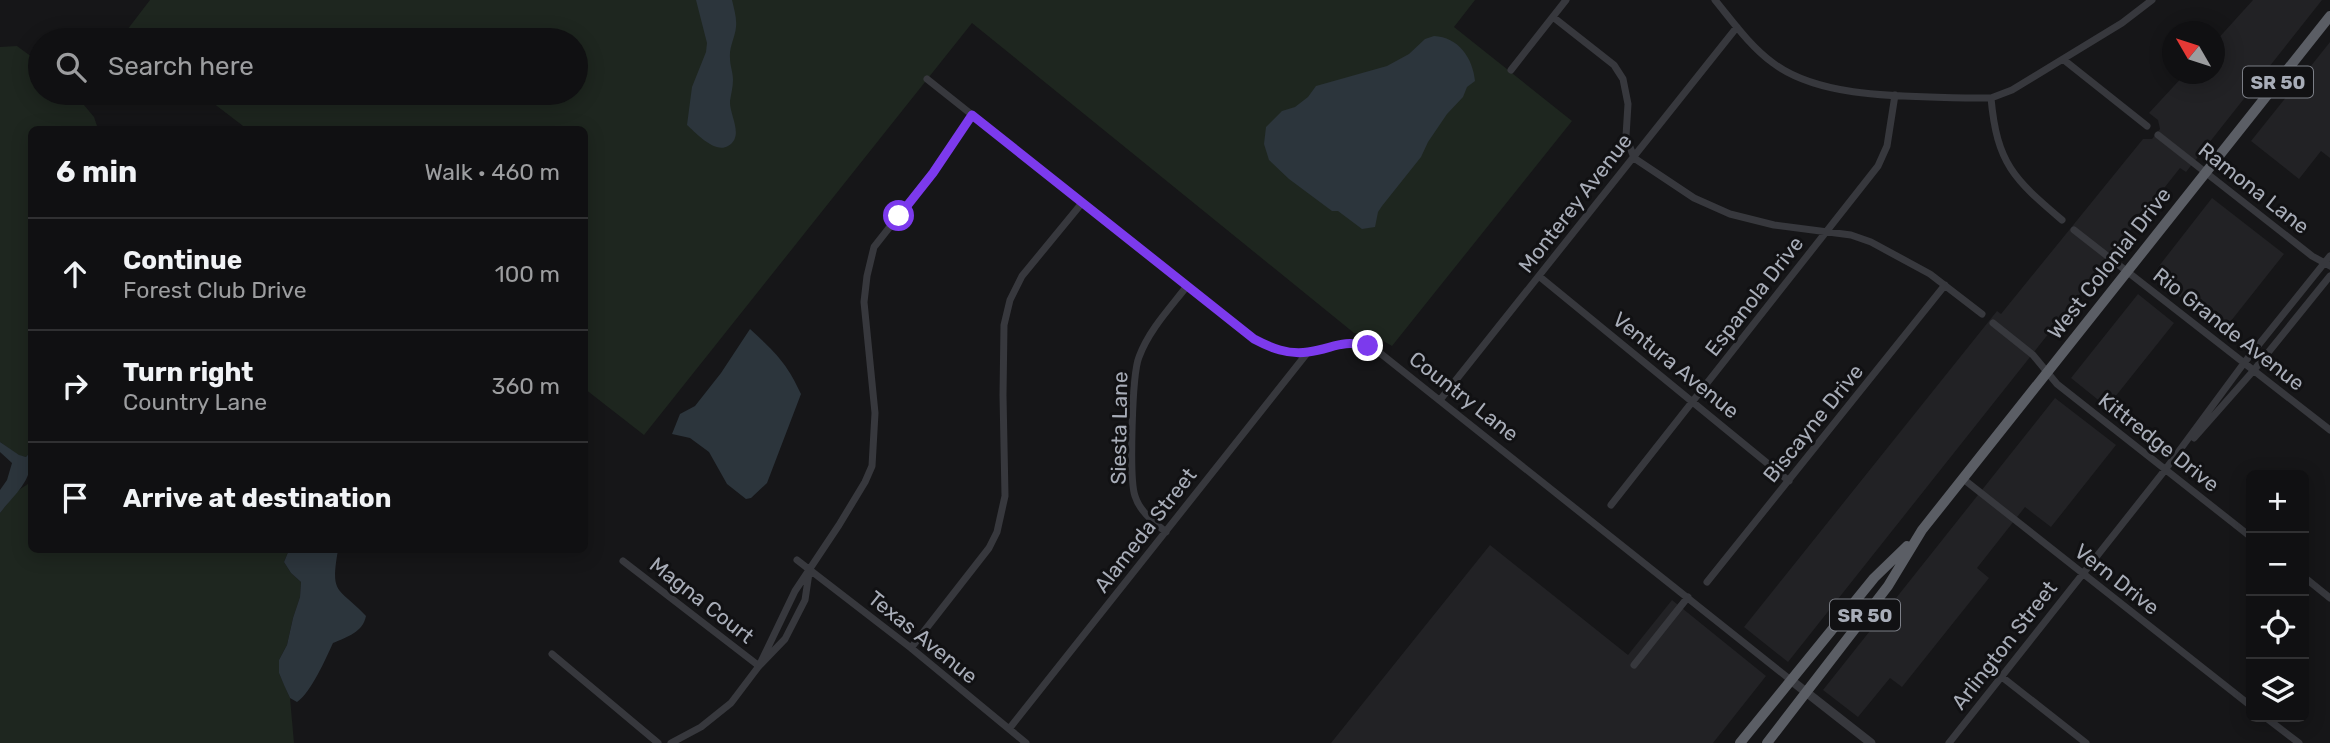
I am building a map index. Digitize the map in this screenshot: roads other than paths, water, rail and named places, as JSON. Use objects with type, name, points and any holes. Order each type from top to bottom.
[{"type":"highway","name":"West Colonial Drive","points":[[1767,743],[1888,586],[1919,534],[1962,478],[2330,16]]},
{"type":"highway","name":"West Colonial Drive","points":[[1740,743],[1874,579],[1919,534]]},
{"type":"street","points":[[1511,70],[1566,0]]},
{"type":"street","points":[[1715,0],[1737,27],[1774,64],[1797,77],[1830,89],[1895,95],[1991,98],[2012,90],[2064,60],[2122,23],[2152,0]]},
{"type":"street","points":[[1553,17],[1614,65],[1623,79],[1628,104],[1626,136],[1634,158],[1694,198],[1730,214],[1774,225],[1851,234],[1930,274],[1982,314]]},
{"type":"street","name":"Monterey Avenue","points":[[1440,400],[1737,27]]},
{"type":"street","points":[[2064,60],[2147,126]]},
{"type":"street","name":"Country Lane","points":[[927,79],[1254,339],[1271,348],[1290,353],[1308,352],[1340,343],[1368,346],[1380,353],[1792,681]]},
{"type":"street","name":"Espanola Drive","points":[[1611,505],[1878,166],[1887,145],[1895,95]]},
{"type":"street","points":[[1991,98],[1999,148],[2011,169],[2029,191],[2062,220]]},
{"type":"street","points":[[759,666],[795,591],[852,504],[872,466],[875,413],[864,302],[874,247],[933,173],[972,115]]},
{"type":"street","name":"Ramona Lane","points":[[2158,135],[2312,256],[2328,261]]},
{"type":"street","points":[[911,648],[989,548],[997,532],[1005,496],[1004,325],[1010,300],[1022,276],[1082,202]]},
{"type":"street","name":"Rio Grande Avenue","points":[[2074,230],[2330,430]]},
{"type":"street","name":"Arlington Street","points":[[1949,743],[2165,470],[2244,363],[2328,261]]},
{"type":"street","name":"Ventura Avenue","points":[[1540,276],[1789,481]]},
{"type":"street","name":"Arlington Street","points":[[2165,470],[2253,370],[2330,276]]},
{"type":"street","name":"Biscayne Drive","points":[[1707,582],[1945,285]]},
{"type":"street","name":"Siesta Lane","points":[[1166,532],[1147,517],[1135,495],[1133,383],[1138,358],[1150,333],[1187,286]]},
{"type":"street","name":"Kittredge Drive","points":[[1993,323],[2033,355],[2057,384],[2246,533]]},
{"type":"street","name":"Alameda Street","points":[[1009,729],[1308,352]]},
{"type":"street","name":"Vern Drive","points":[[1962,478],[2246,702]]},
{"type":"street","name":"Texas Avenue","points":[[797,560],[911,648],[1026,743]]},
{"type":"street","name":"Magna Court","points":[[623,561],[759,666]]},
{"type":"street","points":[[671,743],[701,727],[732,703],[759,666],[785,639],[805,600],[809,570]]},
{"type":"street","points":[[2309,581],[2330,598]]},
{"type":"street","points":[[1634,665],[1688,597]]},
{"type":"street","points":[[552,654],[658,743]]},
{"type":"street","points":[[2002,677],[2086,743]]},
{"type":"street","points":[[1792,681],[1871,743]]},
{"type":"street","points":[[2271,722],[2298,743]]}]
